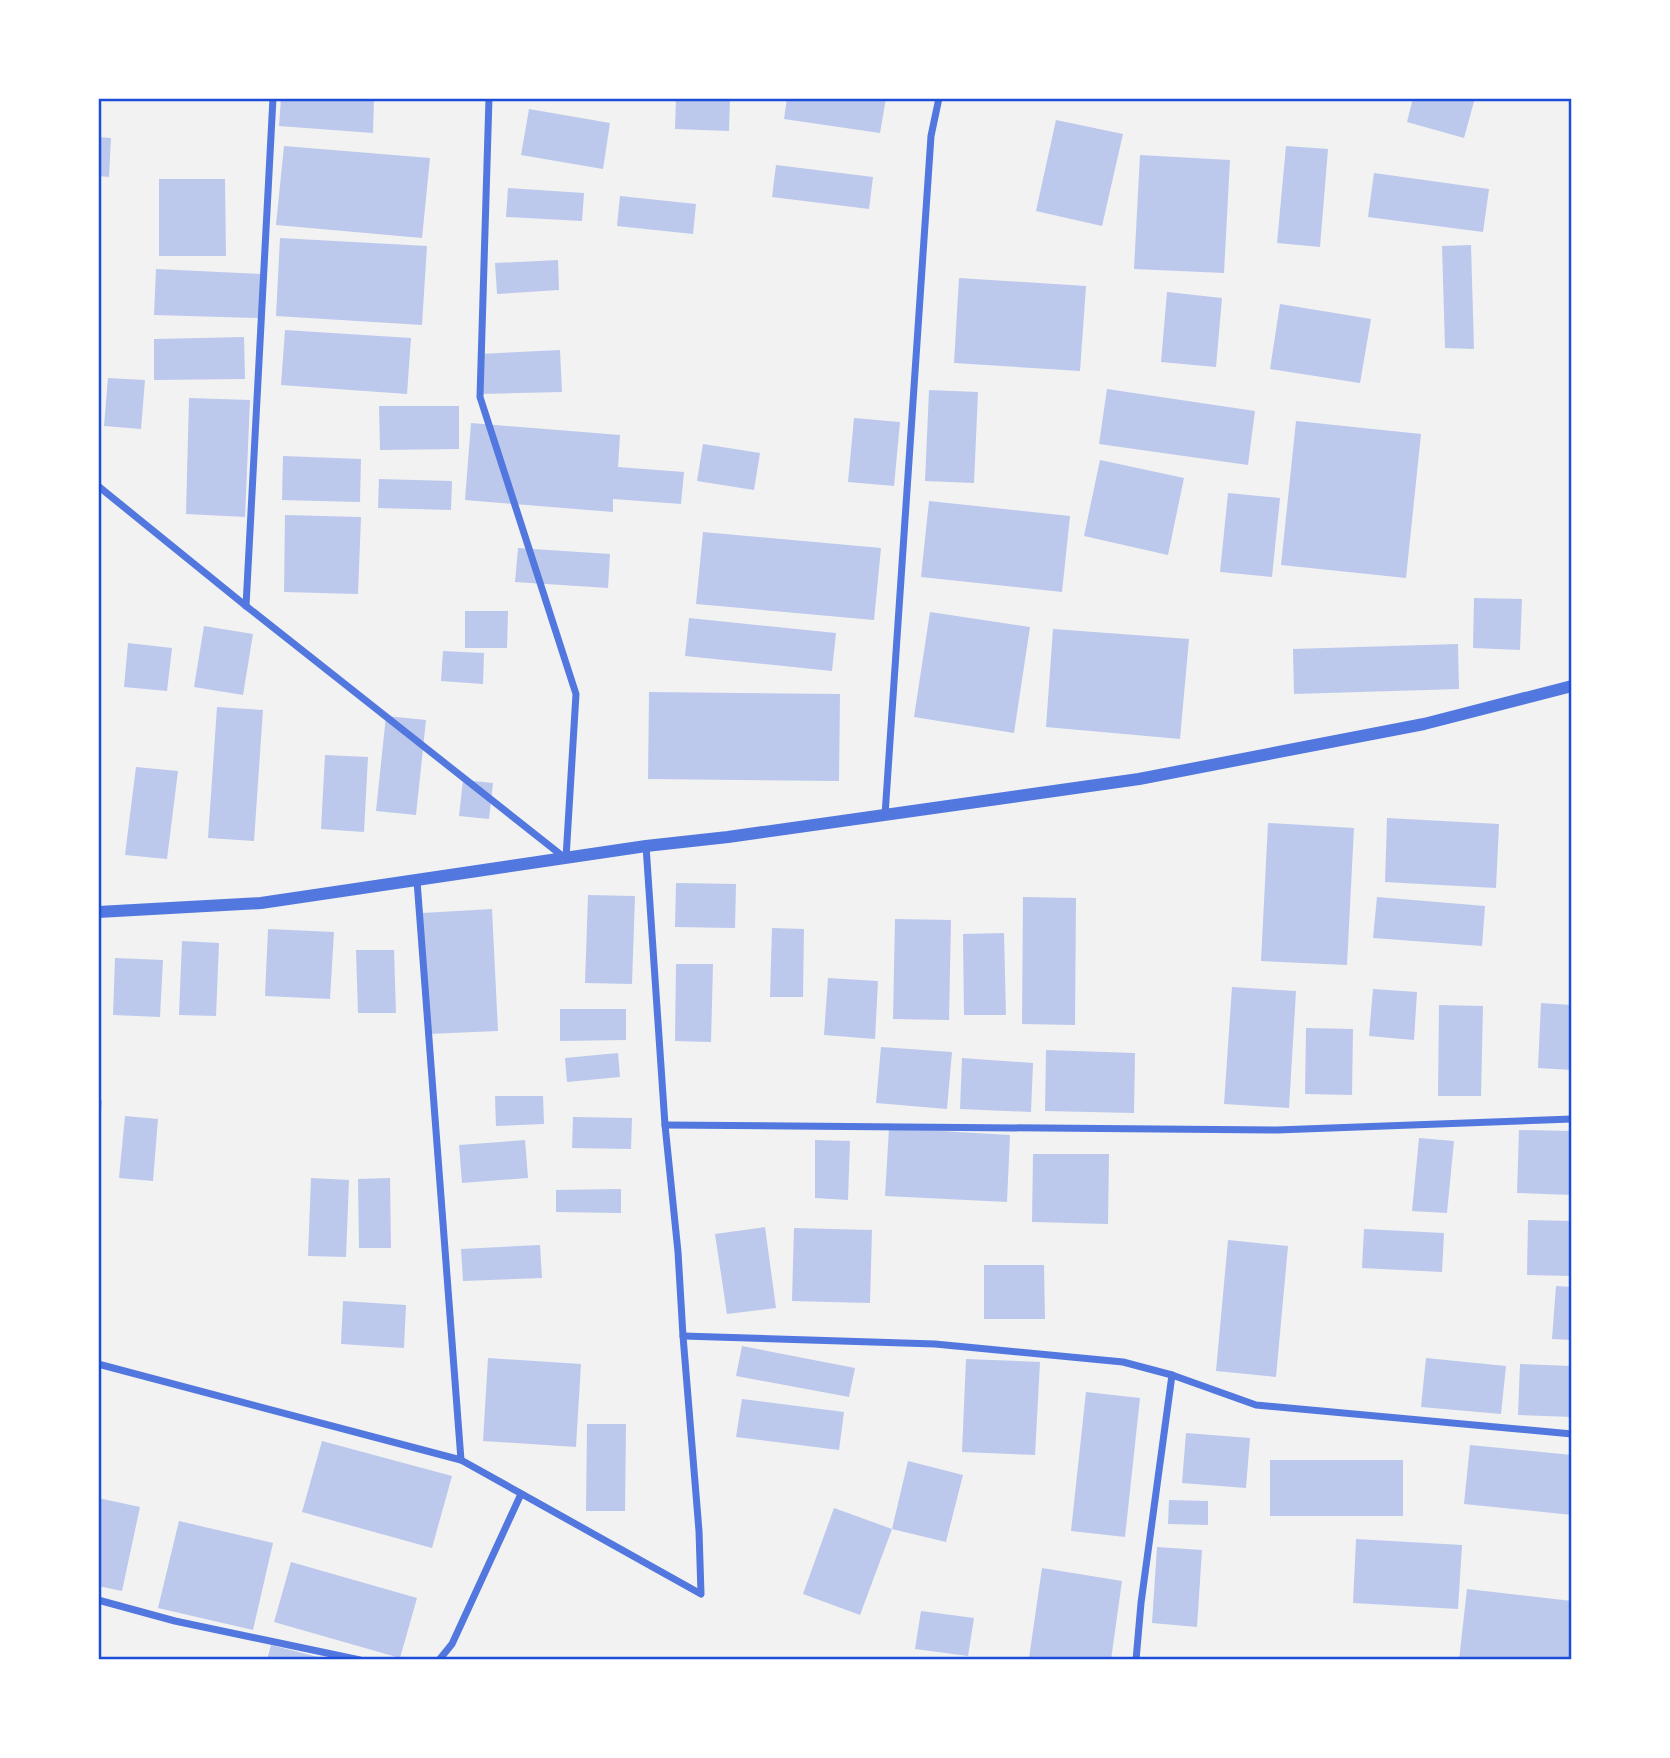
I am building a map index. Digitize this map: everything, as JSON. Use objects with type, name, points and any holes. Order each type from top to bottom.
[{"type":"street","points":[[246,606],[273,98]]},
{"type":"street","points":[[489,98],[480,397],[576,694],[566,859]]},
{"type":"street","points":[[885,815],[930,150],[939,98]]},
{"type":"street","points":[[98,486],[566,859]]},
{"type":"street","points":[[98,912],[261,903],[646,846],[1139,779],[1424,724],[1572,686]]},
{"type":"street","points":[[98,1364],[461,1460],[701,1594],[699,1531],[682,1336],[678,1252],[665,1125],[646,846]]},
{"type":"street","points":[[417,881],[461,1460]]},
{"type":"street","points":[[665,1125],[1277,1130],[1572,1119]]},
{"type":"street","points":[[682,1336],[935,1344],[1123,1362],[1172,1375],[1256,1405],[1572,1434]]},
{"type":"street","points":[[1136,1660],[1141,1603],[1172,1375]]},
{"type":"street","points":[[439,1660],[452,1644],[520,1494]]},
{"type":"street","points":[[98,1600],[176,1621],[360,1660]]},
{"type":"building","points":[[281,98],[374,98],[373,133],[279,126]]},
{"type":"building","points":[[676,98],[730,98],[729,131],[675,129]]},
{"type":"building","points":[[787,98],[886,98],[880,133],[784,119]]},
{"type":"building","points":[[1413,98],[1475,98],[1464,138],[1407,122]]},
{"type":"building","points":[[529,109],[610,123],[603,169],[521,155]]},
{"type":"building","points":[[1056,120],[1123,134],[1102,226],[1036,211]]},
{"type":"building","points":[[98,137],[111,138],[109,177],[98,176]]},
{"type":"building","points":[[284,146],[430,158],[422,238],[276,225]]},
{"type":"building","points":[[1286,146],[1328,149],[1320,247],[1277,243]]},
{"type":"building","points":[[1140,155],[1230,160],[1224,273],[1134,269]]},
{"type":"building","points":[[776,165],[873,177],[869,209],[772,197]]},
{"type":"building","points":[[1374,173],[1489,189],[1483,232],[1368,217]]},
{"type":"building","points":[[159,179],[225,179],[226,256],[159,256]]},
{"type":"building","points":[[508,188],[584,193],[582,221],[506,217]]},
{"type":"building","points":[[620,196],[696,204],[693,234],[617,226]]},
{"type":"building","points":[[280,238],[427,246],[422,325],[276,316]]},
{"type":"building","points":[[1471,245],[1474,349],[1445,348],[1442,246]]},
{"type":"building","points":[[558,260],[559,290],[497,294],[495,263]]},
{"type":"building","points":[[156,269],[261,274],[259,318],[154,315]]},
{"type":"building","points":[[959,278],[1086,286],[1080,371],[954,363]]},
{"type":"building","points":[[1167,292],[1222,298],[1216,367],[1161,362]]},
{"type":"building","points":[[1280,304],[1371,319],[1360,383],[1270,369]]},
{"type":"building","points":[[285,330],[411,338],[407,394],[281,385]]},
{"type":"building","points":[[244,337],[245,379],[154,380],[154,339]]},
{"type":"building","points":[[560,350],[562,392],[480,394],[479,354]]},
{"type":"building","points":[[108,378],[145,380],[141,429],[104,426]]},
{"type":"building","points":[[1107,389],[1255,411],[1248,465],[1099,444]]},
{"type":"building","points":[[929,390],[978,392],[974,483],[925,481]]},
{"type":"building","points":[[189,398],[250,400],[245,517],[186,514]]},
{"type":"building","points":[[379,406],[459,406],[459,449],[380,450]]},
{"type":"building","points":[[854,418],[900,422],[894,486],[848,482]]},
{"type":"building","points":[[1296,421],[1421,434],[1406,578],[1281,565]]},
{"type":"building","points":[[471,423],[620,435],[618,467],[684,472],[681,504],[613,499],[613,512],[465,500]]},
{"type":"building","points":[[703,444],[760,453],[754,490],[697,481]]},
{"type":"building","points":[[283,456],[361,459],[360,502],[282,500]]},
{"type":"building","points":[[1100,460],[1184,478],[1168,555],[1084,536]]},
{"type":"building","points":[[379,479],[452,481],[451,510],[378,508]]},
{"type":"building","points":[[1228,493],[1280,498],[1272,577],[1220,572]]},
{"type":"building","points":[[929,501],[1070,516],[1062,592],[921,577]]},
{"type":"building","points":[[285,515],[361,517],[358,594],[284,592]]},
{"type":"building","points":[[703,532],[881,548],[874,620],[696,604]]},
{"type":"building","points":[[518,548],[610,554],[608,588],[515,582]]},
{"type":"building","points":[[1474,598],[1522,599],[1520,650],[1473,648]]},
{"type":"building","points":[[465,611],[508,611],[507,648],[465,648]]},
{"type":"building","points":[[930,612],[1030,627],[1014,733],[914,717]]},
{"type":"building","points":[[689,618],[836,633],[832,671],[685,656]]},
{"type":"building","points":[[204,626],[253,634],[243,695],[194,687]]},
{"type":"building","points":[[1053,629],[1189,639],[1180,739],[1046,727]]},
{"type":"building","points":[[128,643],[172,648],[167,691],[124,687]]},
{"type":"building","points":[[1458,644],[1459,689],[1294,694],[1293,649]]},
{"type":"building","points":[[443,651],[484,653],[483,684],[441,681]]},
{"type":"building","points":[[649,692],[840,694],[839,781],[648,779]]},
{"type":"building","points":[[217,707],[263,710],[254,841],[208,838]]},
{"type":"building","points":[[386,716],[426,720],[416,815],[376,811]]},
{"type":"building","points":[[325,755],[368,757],[364,832],[321,829]]},
{"type":"building","points":[[136,767],[178,771],[167,859],[125,855]]},
{"type":"building","points":[[463,780],[493,783],[489,819],[459,816]]},
{"type":"building","points":[[1387,818],[1499,824],[1496,888],[1385,882]]},
{"type":"building","points":[[1268,823],[1354,828],[1347,965],[1261,961]]},
{"type":"building","points":[[676,883],[736,884],[735,928],[675,927]]},
{"type":"building","points":[[588,895],[635,896],[632,984],[585,983]]},
{"type":"building","points":[[1023,897],[1076,898],[1075,1025],[1022,1024]]},
{"type":"building","points":[[1377,897],[1485,906],[1482,946],[1373,938]]},
{"type":"building","points":[[492,909],[498,1031],[428,1034],[422,913]]},
{"type":"building","points":[[895,919],[951,920],[949,1020],[893,1019]]},
{"type":"building","points":[[772,928],[804,929],[803,997],[770,997]]},
{"type":"building","points":[[268,929],[334,932],[330,999],[265,996]]},
{"type":"building","points":[[1004,933],[1006,1015],[964,1015],[963,934]]},
{"type":"building","points":[[182,941],[219,943],[216,1016],[179,1015]]},
{"type":"building","points":[[356,950],[394,950],[396,1013],[358,1013]]},
{"type":"building","points":[[115,958],[163,960],[160,1017],[113,1015]]},
{"type":"building","points":[[676,964],[713,964],[711,1042],[675,1041]]},
{"type":"building","points":[[828,978],[878,981],[875,1039],[824,1035]]},
{"type":"building","points":[[1232,987],[1296,991],[1289,1108],[1224,1104]]},
{"type":"building","points":[[1373,989],[1417,992],[1414,1040],[1369,1036]]},
{"type":"building","points":[[1541,1003],[1572,1005],[1572,1070],[1538,1068]]},
{"type":"building","points":[[1439,1005],[1483,1006],[1481,1096],[1438,1096]]},
{"type":"building","points":[[560,1009],[626,1009],[626,1040],[560,1041]]},
{"type":"building","points":[[1306,1028],[1353,1029],[1352,1095],[1305,1094]]},
{"type":"building","points":[[881,1047],[952,1052],[947,1109],[876,1103]]},
{"type":"building","points":[[1046,1050],[1135,1053],[1134,1113],[1045,1111]]},
{"type":"building","points":[[618,1053],[620,1077],[567,1082],[565,1058]]},
{"type":"building","points":[[962,1058],[1033,1063],[1031,1112],[960,1109]]},
{"type":"building","points":[[495,1096],[543,1096],[544,1124],[496,1126]]},
{"type":"building","points":[[98,1100],[102,1100],[100,1129],[98,1129]]},
{"type":"building","points":[[125,1116],[158,1119],[153,1181],[119,1178]]},
{"type":"building","points":[[573,1117],[632,1118],[631,1149],[572,1148]]},
{"type":"building","points":[[889,1128],[1010,1135],[1007,1202],[885,1196]]},
{"type":"building","points":[[1519,1130],[1572,1131],[1572,1195],[1517,1193]]},
{"type":"building","points":[[1419,1138],[1454,1141],[1447,1213],[1412,1211]]},
{"type":"building","points":[[525,1140],[528,1178],[462,1183],[459,1145]]},
{"type":"building","points":[[815,1140],[850,1141],[848,1200],[815,1198]]},
{"type":"building","points":[[1033,1154],[1109,1154],[1108,1224],[1032,1222]]},
{"type":"building","points":[[311,1178],[349,1180],[346,1257],[308,1256]]},
{"type":"building","points":[[390,1178],[391,1248],[359,1248],[358,1179]]},
{"type":"building","points":[[621,1189],[621,1213],[556,1212],[556,1190]]},
{"type":"building","points":[[1528,1220],[1572,1221],[1572,1276],[1527,1275]]},
{"type":"building","points":[[765,1227],[776,1308],[727,1314],[715,1234]]},
{"type":"building","points":[[794,1228],[872,1230],[870,1303],[792,1301]]},
{"type":"building","points":[[1364,1229],[1444,1233],[1442,1272],[1362,1268]]},
{"type":"building","points":[[1228,1240],[1288,1246],[1276,1377],[1216,1371]]},
{"type":"building","points":[[540,1245],[542,1278],[463,1281],[461,1249]]},
{"type":"building","points":[[984,1265],[1044,1265],[1045,1319],[984,1319]]},
{"type":"building","points":[[1556,1286],[1572,1287],[1572,1340],[1552,1339]]},
{"type":"building","points":[[343,1301],[406,1305],[404,1348],[341,1344]]},
{"type":"building","points":[[742,1346],[855,1368],[849,1397],[736,1376]]},
{"type":"building","points":[[488,1358],[581,1364],[576,1447],[483,1441]]},
{"type":"building","points":[[1426,1358],[1506,1366],[1501,1414],[1421,1407]]},
{"type":"building","points":[[966,1359],[1040,1362],[1035,1455],[962,1452]]},
{"type":"building","points":[[1520,1364],[1572,1366],[1572,1417],[1518,1415]]},
{"type":"building","points":[[1086,1392],[1140,1398],[1125,1537],[1071,1531]]},
{"type":"building","points":[[742,1399],[844,1412],[839,1450],[736,1437]]},
{"type":"building","points":[[587,1424],[626,1424],[625,1511],[586,1511]]},
{"type":"building","points":[[1186,1433],[1250,1438],[1246,1488],[1182,1483]]},
{"type":"building","points":[[322,1441],[452,1476],[432,1548],[302,1512]]},
{"type":"building","points":[[1470,1445],[1572,1455],[1572,1515],[1464,1504]]},
{"type":"building","points":[[1270,1460],[1403,1460],[1403,1516],[1270,1516]]},
{"type":"building","points":[[908,1461],[963,1475],[946,1542],[892,1529]]},
{"type":"building","points":[[98,1498],[140,1507],[122,1591],[98,1586]]},
{"type":"building","points":[[1169,1500],[1208,1501],[1208,1525],[1168,1524]]},
{"type":"building","points":[[834,1508],[892,1529],[860,1615],[803,1594]]},
{"type":"building","points":[[179,1521],[273,1543],[253,1630],[158,1608]]},
{"type":"building","points":[[1356,1539],[1462,1545],[1458,1609],[1353,1603]]},
{"type":"building","points":[[1157,1547],[1202,1550],[1197,1627],[1152,1623]]},
{"type":"building","points":[[291,1562],[417,1598],[400,1658],[274,1622]]},
{"type":"building","points":[[1042,1568],[1122,1581],[1111,1660],[1029,1658]]},
{"type":"building","points":[[1467,1589],[1572,1601],[1571,1660],[1459,1660]]},
{"type":"building","points":[[921,1611],[974,1618],[968,1656],[915,1649]]},
{"type":"building","points":[[271,1645],[326,1659],[326,1660],[267,1660]]}]
